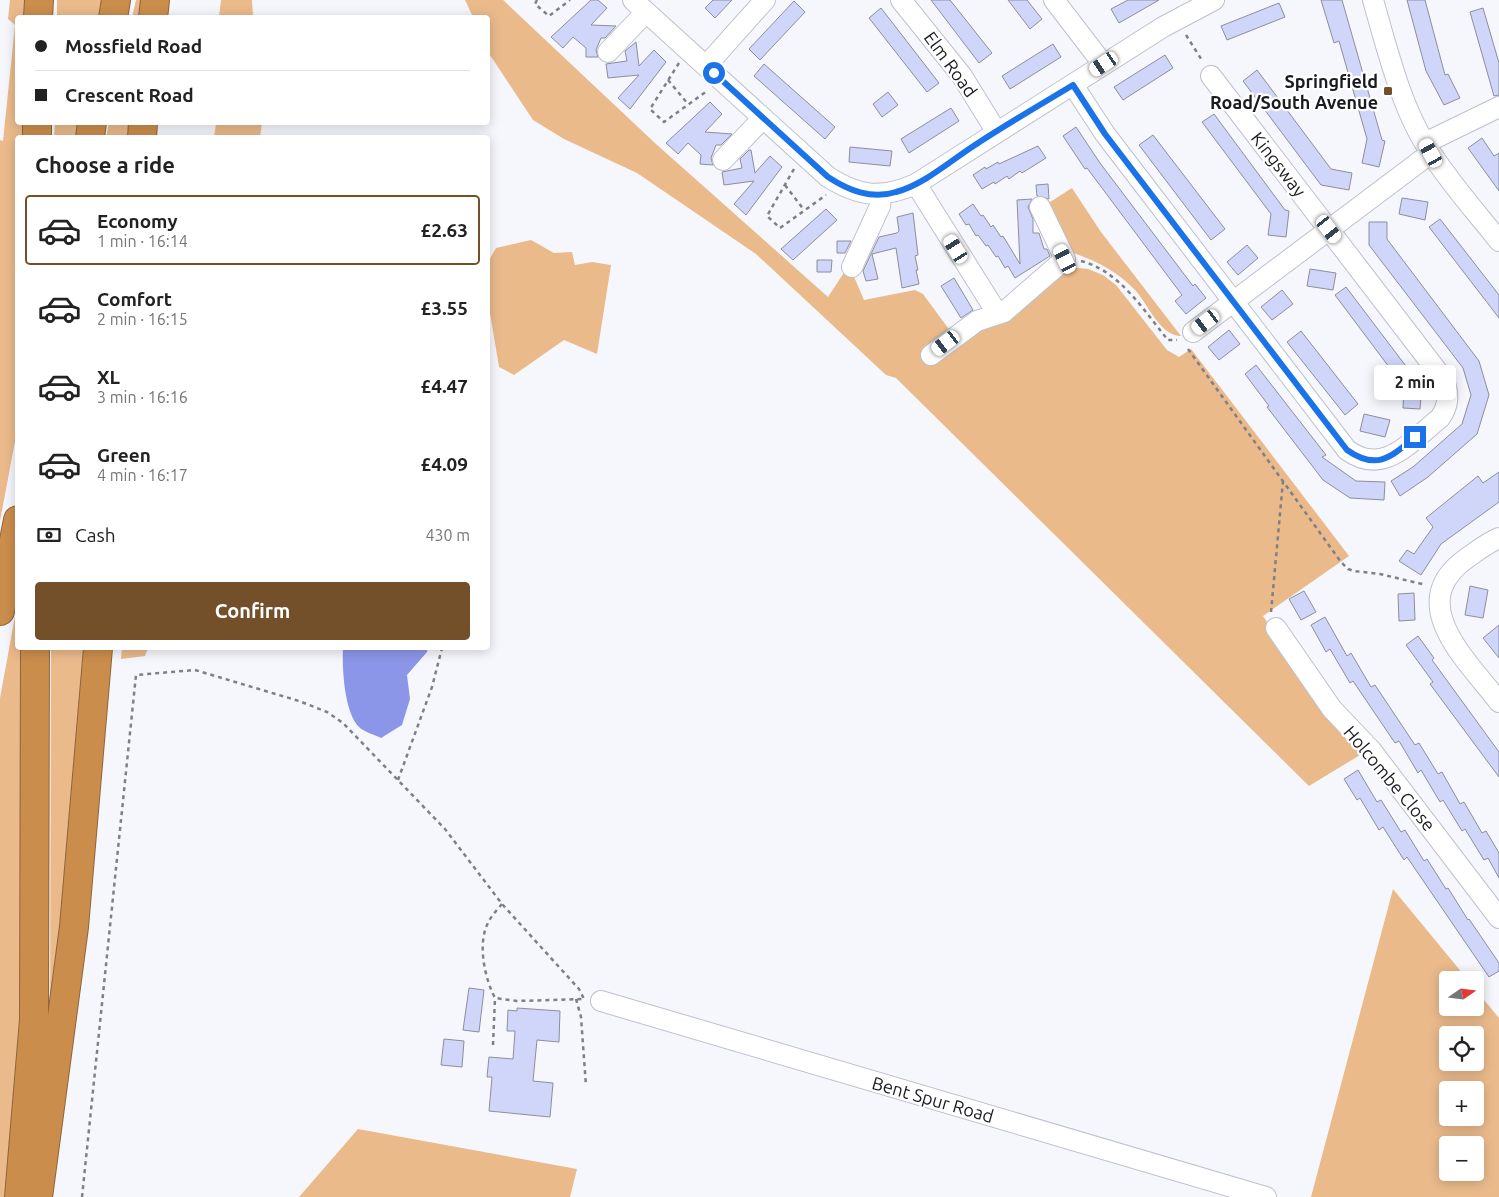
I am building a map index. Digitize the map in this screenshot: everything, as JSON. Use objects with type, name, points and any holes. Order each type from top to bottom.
[{"type":"highway","points":[[38,15],[39,0]]},
{"type":"highway","points":[[113,15],[116,0]]},
{"type":"highway","points":[[153,15],[155,0]]},
{"type":"highway","points":[[0,611],[15,535]]},
{"type":"highway","points":[[19,1197],[34,1020],[34,650]]},
{"type":"highway","points":[[38,1197],[74,927],[98,650]]},
{"type":"street","points":[[706,66],[765,0]]},
{"type":"street","name":"Elm Road","points":[[901,0],[962,76],[996,131]]},
{"type":"street","points":[[1054,0],[1104,64]]},
{"type":"street","points":[[608,52],[640,6],[828,177],[840,185],[866,194],[895,193],[916,184],[996,131],[1073,85],[1104,64],[1177,19],[1214,0]]},
{"type":"street","points":[[1373,0],[1385,43],[1413,120],[1428,148],[1499,241]]},
{"type":"street","name":"Kingsway","points":[[1211,76],[1444,380],[1448,391],[1448,402],[1440,418],[1391,456],[1380,460],[1368,461],[1357,457],[1347,450],[1232,302]]},
{"type":"street","points":[[1073,85],[1105,134],[1232,302]]},
{"type":"street","points":[[1187,336],[1329,229],[1428,148],[1499,107]]},
{"type":"street","points":[[723,160],[763,118]]},
{"type":"street","points":[[916,184],[997,313]]},
{"type":"street","points":[[852,267],[880,206],[881,194]]},
{"type":"street","points":[[932,355],[977,321],[1004,312],[1065,259],[1040,207]]},
{"type":"street","points":[[1499,538],[1490,541],[1456,565],[1447,576],[1442,589],[1440,616],[1447,633],[1499,702]]},
{"type":"street","name":"Holcombe Close","points":[[1284,632],[1332,709],[1371,750],[1418,809],[1499,918]]},
{"type":"street","name":"Bent Spur Road","points":[[592,1000],[1266,1197]]},
{"type":"path","points":[[537,0],[535,4],[549,16],[570,0]]},
{"type":"path","points":[[1177,19],[1211,76]]},
{"type":"path","points":[[687,49],[650,109],[664,122],[721,80]]},
{"type":"path","points":[[668,80],[688,104]]},
{"type":"path","points":[[803,154],[767,216],[780,228],[840,185]]},
{"type":"path","points":[[785,185],[804,210]]},
{"type":"path","points":[[1065,259],[1094,264],[1119,282],[1168,340],[1187,336],[1283,481],[1348,569],[1380,574],[1442,589]]},
{"type":"path","points":[[1283,481],[1270,617],[1284,632]]},
{"type":"path","points":[[398,780],[432,687],[441,650]]},
{"type":"path","points":[[82,1197],[136,675],[195,670],[299,701],[327,712],[343,722],[446,829],[502,904],[579,989],[592,1000]]},
{"type":"path","points":[[493,1045],[496,998],[486,976],[484,946],[487,924],[502,904]]},
{"type":"path","points":[[496,998],[518,1001],[592,1000]]},
{"type":"path","points":[[576,999],[581,1017],[586,1086]]},
{"type":"shaded area","points":[[10,0],[29,0],[29,15],[15,15],[15,25],[8,19]]},
{"type":"shaded area","points":[[57,0],[104,0],[101,15],[57,15]]},
{"type":"shaded area","points":[[136,0],[146,0],[144,15],[133,15]]},
{"type":"shaded area","points":[[221,0],[252,0],[253,15],[219,15]]},
{"type":"shaded area","points":[[465,0],[503,0],[656,144],[828,297],[845,271],[852,272],[864,300],[915,290],[923,294],[951,332],[981,324],[1070,267],[1088,269],[1103,275],[1116,285],[1167,350],[1179,357],[1191,349],[1349,556],[1263,616],[1326,709],[1365,752],[1309,786],[896,378],[886,375],[756,254],[637,173],[564,139],[533,120],[490,55],[490,15],[472,15]]},
{"type":"shaded area","points":[[15,25],[15,125],[28,125],[28,135],[15,135],[15,442],[0,521],[0,140],[3,141]]},
{"type":"shaded area","points":[[55,125],[80,125],[77,135],[54,135]]},
{"type":"shaded area","points":[[109,125],[135,125],[133,135],[107,135]]},
{"type":"shaded area","points":[[216,125],[262,125],[260,135],[214,135]]},
{"type":"shaded area","points":[[1072,188],[1101,232],[1181,336],[1174,335],[1161,325],[1128,283],[1096,262],[1068,251],[1047,204]]},
{"type":"shaded area","points":[[531,240],[554,253],[572,252],[575,265],[592,262],[611,265],[597,354],[564,340],[514,375],[499,367],[490,313],[490,258],[496,248]]},
{"type":"shaded area","points":[[15,616],[15,650],[23,650],[25,963],[9,1197],[0,1197],[0,698]]},
{"type":"shaded area","points":[[51,650],[88,650],[50,1027]]},
{"type":"shaded area","points":[[122,650],[147,650],[145,656],[121,659]]},
{"type":"shaded area","points":[[1393,889],[1461,971],[1439,971],[1439,1016],[1484,1016],[1484,1000],[1499,1018],[1499,1197],[1311,1197]]},
{"type":"shaded area","points":[[358,1129],[577,1169],[570,1197],[299,1197]]},
{"type":"water","points":[[343,650],[428,650],[407,675],[410,699],[402,725],[381,738],[360,728],[350,712],[345,690]]},
{"type":"building","points":[[591,0],[598,0],[607,8],[591,25],[616,26],[605,38],[601,38],[596,50],[598,57],[586,57],[586,48],[573,37],[563,48],[551,37]]},
{"type":"building","points":[[713,0],[732,0],[715,18],[705,8]]},
{"type":"building","points":[[931,0],[950,0],[992,53],[979,63]]},
{"type":"building","points":[[1008,0],[1027,0],[1042,19],[1030,29]]},
{"type":"building","points":[[1128,0],[1159,0],[1119,23],[1111,9]]},
{"type":"building","points":[[1321,0],[1342,0],[1382,140],[1385,141],[1379,167],[1362,163],[1367,139],[1339,41],[1334,43]]},
{"type":"building","points":[[1407,0],[1425,0],[1445,75],[1448,74],[1460,98],[1444,105],[1426,71]]},
{"type":"building","points":[[794,1],[805,12],[760,60],[749,49]]},
{"type":"building","points":[[1279,3],[1285,17],[1227,40],[1221,26]]},
{"type":"building","points":[[881,8],[939,83],[927,92],[869,18]]},
{"type":"building","points":[[1483,8],[1499,63],[1499,95],[1494,96],[1470,12]]},
{"type":"building","points":[[636,42],[639,66],[654,50],[666,62],[630,109],[618,98],[639,75],[608,78],[606,64],[627,61],[625,51]]},
{"type":"building","points":[[1053,44],[1061,57],[1010,89],[1002,76]]},
{"type":"building","points":[[1165,55],[1173,68],[1123,100],[1114,87]]},
{"type":"building","points":[[764,64],[835,127],[825,139],[754,76]]},
{"type":"building","points":[[1257,70],[1331,169],[1352,173],[1349,190],[1321,185],[1243,81]]},
{"type":"building","points":[[888,92],[898,105],[882,117],[873,104]]},
{"type":"building","points":[[710,102],[722,114],[705,132],[732,134],[721,145],[716,145],[711,158],[713,165],[700,164],[701,155],[688,143],[678,154],[666,143]]},
{"type":"building","points":[[951,108],[959,121],[909,153],[901,139]]},
{"type":"building","points":[[1214,114],[1285,210],[1289,211],[1286,237],[1268,235],[1271,214],[1202,122]]},
{"type":"building","points":[[1076,127],[1100,163],[1193,286],[1195,284],[1206,298],[1186,314],[1175,301],[1182,295],[1087,168],[1085,169],[1063,136]]},
{"type":"building","points":[[1153,135],[1225,229],[1211,240],[1139,145]]},
{"type":"building","points":[[1482,138],[1494,156],[1499,153],[1499,191],[1468,148]]},
{"type":"building","points":[[1038,146],[1046,158],[1022,173],[1020,171],[1009,179],[1007,176],[995,184],[994,182],[982,189],[973,175],[985,167],[986,169],[998,162],[999,164]]},
{"type":"building","points":[[850,147],[892,151],[890,166],[849,162]]},
{"type":"building","points":[[751,150],[755,173],[770,156],[782,167],[746,215],[734,204],[754,181],[724,185],[722,172],[742,168],[740,159]]},
{"type":"building","points":[[1048,184],[1049,199],[1037,196],[1036,185]]},
{"type":"building","points":[[1402,198],[1428,202],[1425,220],[1399,214]]},
{"type":"building","points":[[1032,199],[1028,207],[1033,219],[1033,233],[1039,233],[1044,249],[1047,249],[1050,256],[1015,278],[1008,266],[1005,268],[998,256],[996,257],[978,235],[976,236],[969,224],[966,225],[959,214],[973,204],[991,227],[993,225],[1001,237],[1003,236],[1020,264],[1017,200]]},
{"type":"building","points":[[826,209],[837,220],[793,260],[781,249]]},
{"type":"building","points":[[913,213],[918,255],[915,256],[918,270],[916,270],[919,284],[902,288],[896,248],[872,254],[878,279],[866,281],[863,271],[879,237],[897,233],[899,231],[897,217]]},
{"type":"building","points":[[1440,219],[1499,295],[1499,318],[1429,227]]},
{"type":"building","points":[[1369,222],[1387,222],[1387,239],[1479,361],[1489,395],[1477,434],[1428,477],[1400,496],[1391,481],[1413,467],[1462,424],[1471,395],[1463,368],[1369,245]]},
{"type":"building","points":[[837,241],[851,241],[845,253],[837,253]]},
{"type":"building","points":[[1247,245],[1258,258],[1238,275],[1227,262]]},
{"type":"building","points":[[817,260],[832,260],[831,272],[817,272]]},
{"type":"building","points":[[1310,269],[1336,273],[1333,290],[1307,286]]},
{"type":"building","points":[[954,278],[973,310],[961,318],[941,286]]},
{"type":"building","points":[[1346,287],[1418,382],[1422,383],[1420,409],[1403,408],[1404,387],[1335,295]]},
{"type":"building","points":[[1282,290],[1293,304],[1272,320],[1261,307]]},
{"type":"building","points":[[1229,330],[1240,344],[1219,360],[1208,347]]},
{"type":"building","points":[[1301,331],[1358,404],[1345,415],[1287,342]]},
{"type":"building","points":[[1256,365],[1326,455],[1322,457],[1356,481],[1385,482],[1384,500],[1350,498],[1323,480],[1267,407],[1269,406],[1245,374]]},
{"type":"building","points":[[1364,414],[1390,420],[1385,437],[1360,431]]},
{"type":"building","points":[[1499,472],[1499,502],[1441,544],[1421,575],[1399,561],[1407,550],[1414,554],[1433,527],[1426,518],[1478,476],[1483,483]]},
{"type":"building","points":[[1470,586],[1488,590],[1483,618],[1465,615]]},
{"type":"building","points":[[1304,591],[1316,612],[1301,620],[1289,599]]},
{"type":"building","points":[[1414,593],[1415,620],[1399,621],[1398,594]]},
{"type":"building","points":[[1325,617],[1347,656],[1351,653],[1371,687],[1375,685],[1415,745],[1419,743],[1438,774],[1442,772],[1460,804],[1464,802],[1482,833],[1486,831],[1499,853],[1499,878],[1488,858],[1484,860],[1465,829],[1462,831],[1443,800],[1440,802],[1421,770],[1418,773],[1399,741],[1395,743],[1353,681],[1350,683],[1330,649],[1326,652],[1311,625]]},
{"type":"building","points":[[1499,625],[1499,658],[1483,638]]},
{"type":"building","points":[[1418,636],[1434,658],[1432,660],[1499,752],[1499,777],[1430,684],[1433,682],[1406,645]]},
{"type":"building","points":[[1358,770],[1377,802],[1381,800],[1401,832],[1405,830],[1424,861],[1427,859],[1446,889],[1448,888],[1499,963],[1499,971],[1489,977],[1407,857],[1404,860],[1383,827],[1379,830],[1360,798],[1357,800],[1344,779]]},
{"type":"building","points":[[469,988],[484,990],[479,1032],[463,1030]]},
{"type":"building","points":[[517,1008],[560,1011],[559,1042],[537,1040],[533,1081],[553,1083],[550,1117],[489,1111],[492,1077],[487,1077],[489,1057],[513,1059],[515,1031],[507,1031],[508,1010],[517,1011]]},
{"type":"building","points":[[444,1039],[464,1041],[462,1067],[441,1065]]},
{"type":"place","name":"Springfield Road/South Avenue","points":[[1388,91]]},
{"type":"route","points":[[714,73],[828,177],[842,186],[866,194],[895,193],[916,184],[996,131],[1073,85],[1105,134],[1347,450],[1357,457],[1368,461],[1380,460],[1391,456],[1415,437]]}]
